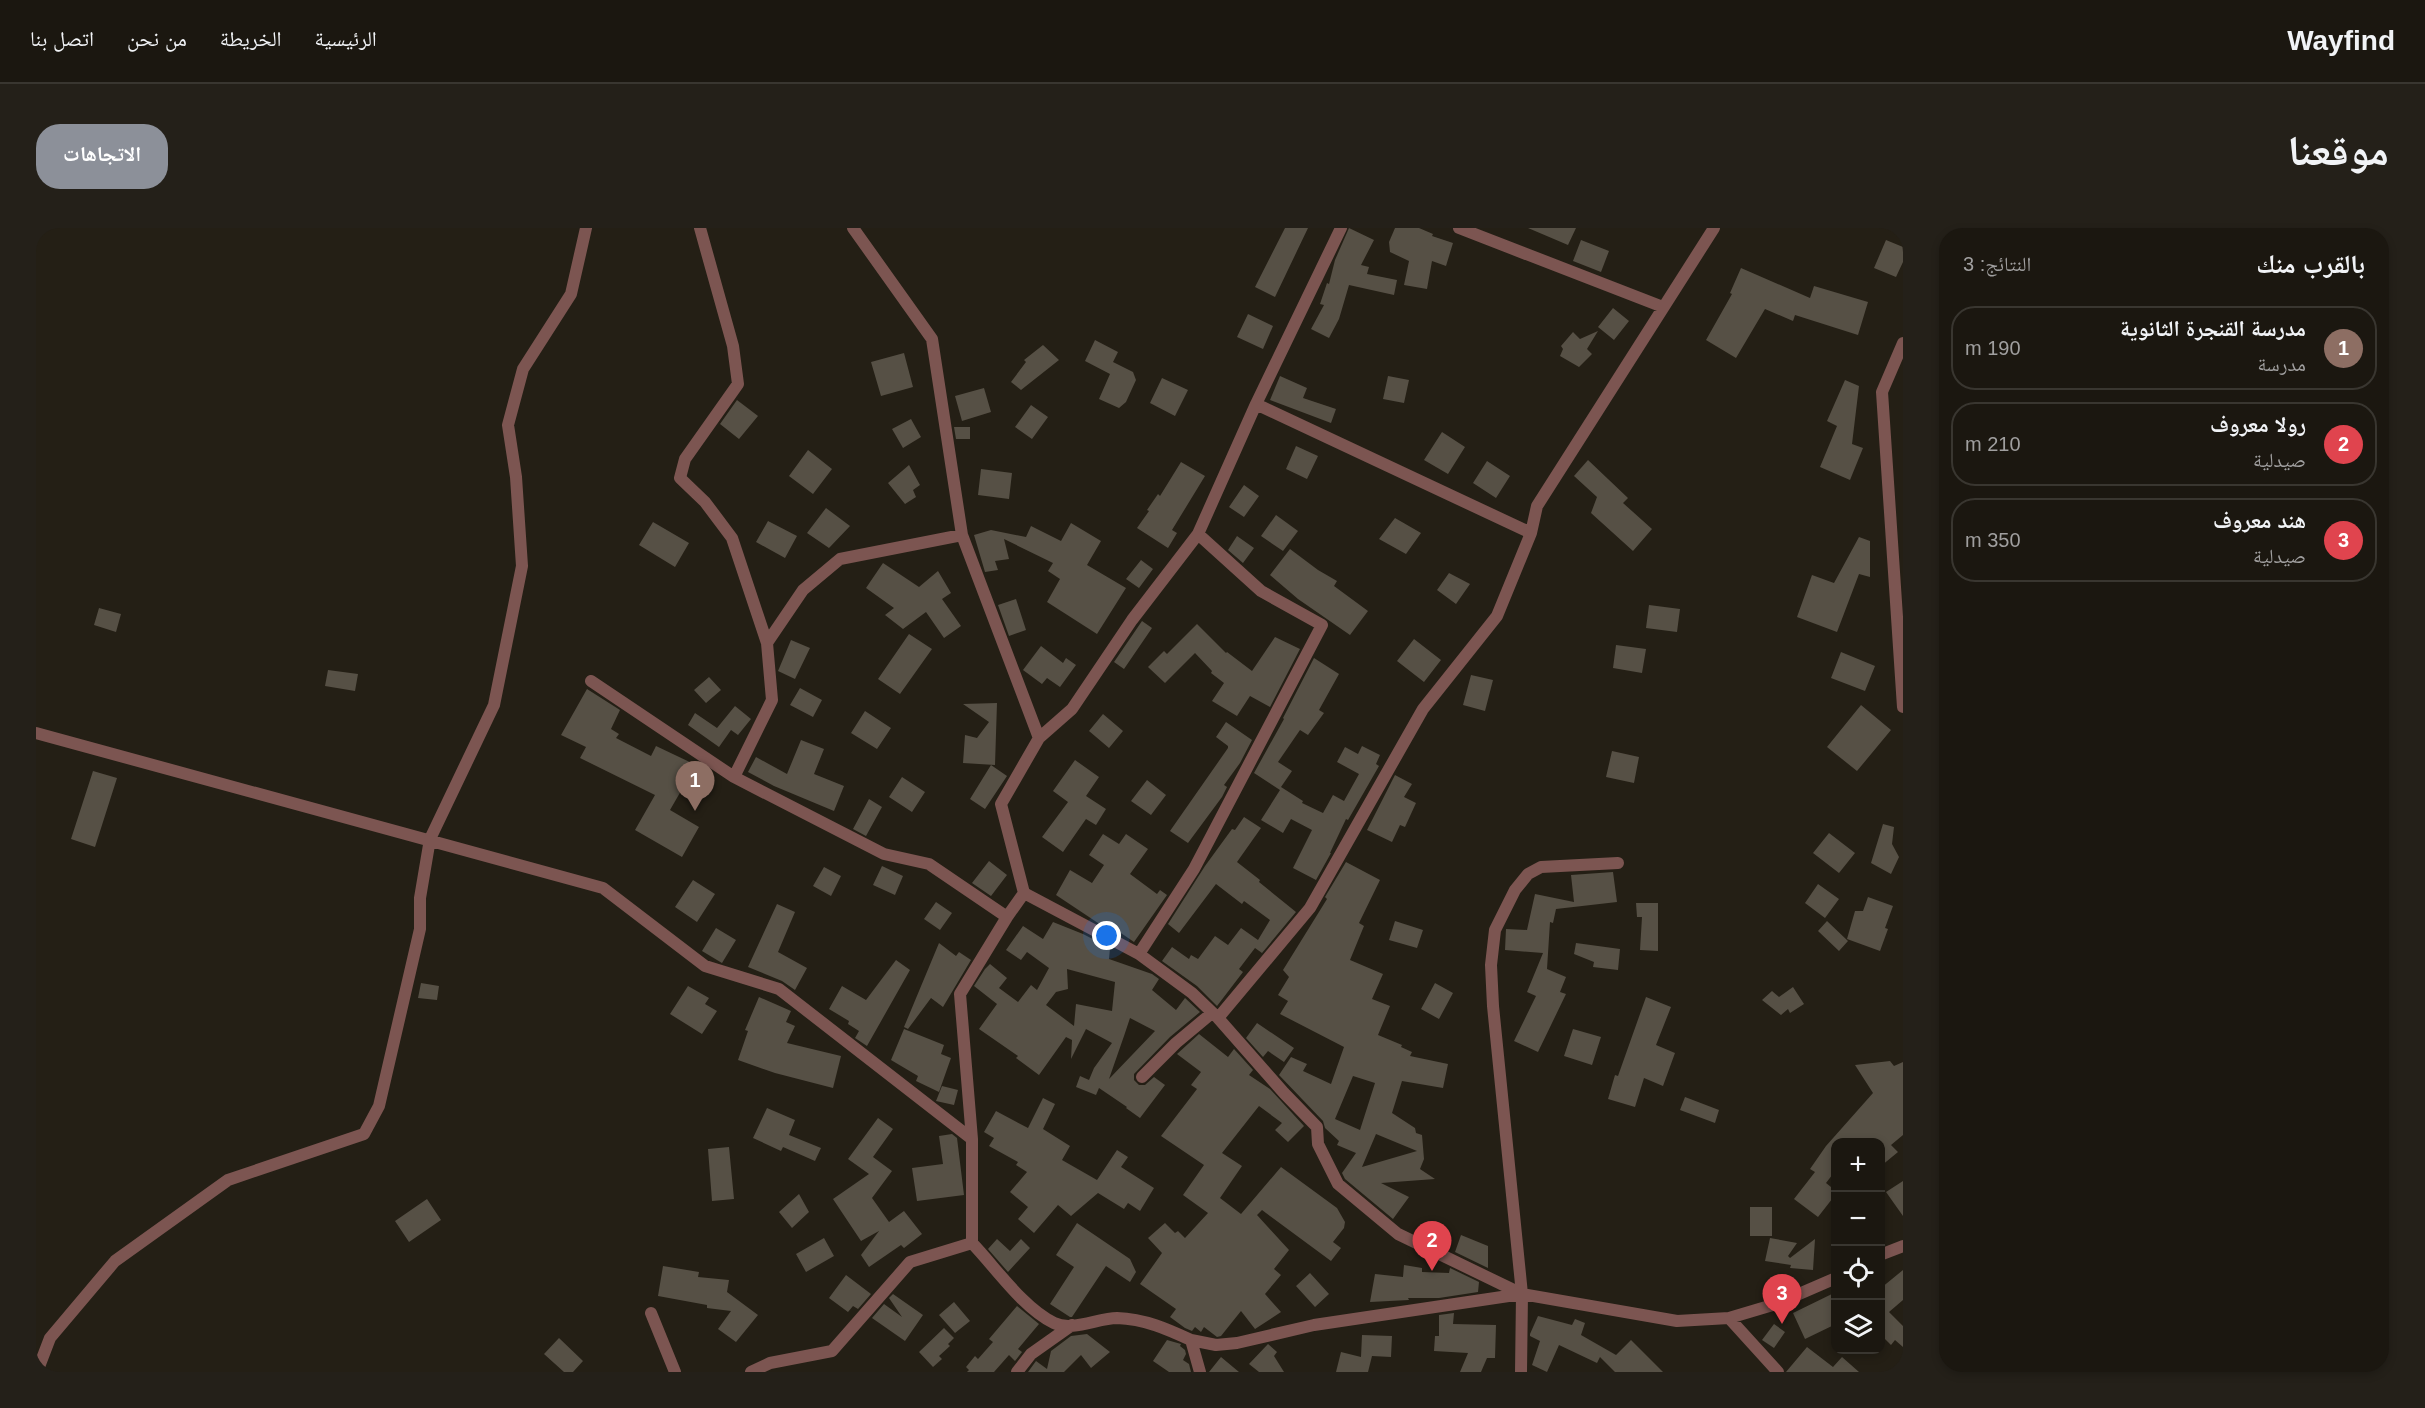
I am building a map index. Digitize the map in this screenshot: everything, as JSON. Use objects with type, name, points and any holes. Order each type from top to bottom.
[{"type":"street","points":[[38,1372],[50,1338],[115,1262],[228,1179],[364,1134],[380,1106],[420,929],[420,898],[430,839],[494,705],[522,566],[516,477],[508,425],[523,369],[571,294],[586,228]]},
{"type":"street","points":[[700,228],[733,346],[738,384],[685,459],[680,478],[705,502],[732,538],[767,643],[772,700],[734,777]]},
{"type":"street","points":[[853,228],[932,339],[962,534],[1039,738]]},
{"type":"street","points":[[1341,228],[1256,404],[1198,534],[1132,620],[1072,710],[1039,738],[1001,804],[1024,892],[1139,954],[1192,993],[1317,1127],[1318,1144],[1338,1184],[1398,1234],[1522,1294],[1677,1321],[1729,1318],[1776,1304],[1831,1280]]},
{"type":"street","points":[[1459,228],[1663,307]]},
{"type":"street","points":[[1142,1077],[1176,1043],[1215,1016],[1310,908],[1423,709],[1497,616],[1531,533],[1537,506],[1714,228]]},
{"type":"street","points":[[1903,343],[1882,392],[1903,707]]},
{"type":"street","points":[[1256,404],[1531,533]]},
{"type":"street","points":[[767,643],[803,590],[840,559],[962,534]]},
{"type":"street","points":[[1139,954],[1194,869],[1322,625],[1261,591],[1198,534]]},
{"type":"street","points":[[591,681],[734,777],[884,854],[929,864],[1007,917]]},
{"type":"street","points":[[36,733],[603,888],[705,966],[779,989],[972,1139]]},
{"type":"street","points":[[1521,1372],[1522,1294],[1492,1006],[1491,965],[1495,930],[1515,890],[1528,874],[1541,867],[1618,863]]},
{"type":"street","points":[[1024,892],[960,994],[972,1139],[972,1243],[1026,1302],[1055,1324],[1072,1325],[1116,1318],[1150,1322],[1191,1340],[1216,1345],[1237,1343],[1314,1325],[1522,1294]]},
{"type":"street","points":[[751,1372],[770,1363],[832,1351],[910,1262],[972,1243]]},
{"type":"street","points":[[1885,1253],[1903,1246]]},
{"type":"street","points":[[651,1313],[675,1372]]},
{"type":"street","points":[[1729,1318],[1778,1372]]},
{"type":"street","points":[[1017,1372],[1031,1354],[1072,1325]]},
{"type":"street","points":[[1191,1340],[1200,1372]]},
{"type":"building","points":[[1285,228],[1308,228],[1275,297],[1255,287]]},
{"type":"building","points":[[1349,228],[1374,240],[1361,265],[1369,267],[1367,274],[1397,280],[1394,295],[1349,285],[1339,319],[1329,338],[1311,329],[1324,305],[1320,304]]},
{"type":"building","points":[[1395,228],[1419,228],[1433,234],[1432,236],[1453,243],[1446,266],[1432,261],[1427,289],[1404,285],[1409,261],[1390,252],[1389,242]]},
{"type":"building","points":[[1528,228],[1576,228],[1568,245]]},
{"type":"building","points":[[1581,240],[1609,251],[1601,272],[1573,261]]},
{"type":"building","points":[[1886,240],[1903,247],[1903,262],[1896,277],[1874,268]]},
{"type":"building","points":[[1741,268],[1810,298],[1814,286],[1868,302],[1858,335],[1795,315],[1793,321],[1765,309],[1736,358],[1706,340],[1732,294],[1730,293]]},
{"type":"building","points":[[1613,308],[1629,321],[1614,340],[1598,327]]},
{"type":"building","points":[[1248,314],[1273,326],[1263,349],[1237,337]]},
{"type":"building","points":[[1598,331],[1587,349],[1592,354],[1579,367],[1560,356],[1563,349],[1561,346],[1573,332],[1580,339]]},
{"type":"building","points":[[1095,340],[1118,352],[1113,362],[1133,372],[1136,380],[1126,402],[1119,408],[1099,399],[1110,374],[1085,361]]},
{"type":"building","points":[[1043,345],[1059,360],[1021,390],[1011,382],[1026,362],[1024,360]]},
{"type":"building","points":[[904,353],[913,387],[881,396],[871,362]]},
{"type":"building","points":[[1280,376],[1307,388],[1303,398],[1336,409],[1331,423],[1270,400]]},
{"type":"building","points":[[1388,376],[1409,380],[1404,403],[1383,399]]},
{"type":"building","points":[[1162,378],[1188,390],[1175,416],[1150,403]]},
{"type":"building","points":[[1845,380],[1859,386],[1852,444],[1863,448],[1850,480],[1820,467],[1837,426],[1827,421]]},
{"type":"building","points":[[984,388],[991,412],[962,421],[955,396]]},
{"type":"building","points":[[737,400],[758,416],[739,439],[720,424]]},
{"type":"building","points":[[1031,405],[1048,417],[1032,439],[1015,427]]},
{"type":"building","points":[[911,419],[921,437],[903,448],[892,429]]},
{"type":"building","points":[[954,427],[970,427],[970,439],[956,439]]},
{"type":"building","points":[[1442,432],[1465,447],[1448,474],[1424,460]]},
{"type":"building","points":[[1296,446],[1318,456],[1307,479],[1286,469]]},
{"type":"building","points":[[808,450],[832,469],[813,494],[789,476]]},
{"type":"building","points":[[1588,460],[1628,498],[1623,503],[1652,529],[1633,551],[1591,513],[1597,497],[1574,476]]},
{"type":"building","points":[[1487,461],[1510,476],[1496,498],[1473,483]]},
{"type":"building","points":[[1181,462],[1205,476],[1172,530],[1177,533],[1168,548],[1137,528]]},
{"type":"building","points":[[909,465],[920,485],[913,490],[916,497],[905,504],[888,483]]},
{"type":"building","points":[[981,469],[1012,473],[1009,499],[978,495]]},
{"type":"building","points":[[1244,485],[1259,496],[1244,517],[1229,507]]},
{"type":"building","points":[[826,508],[850,526],[829,548],[807,533]]},
{"type":"building","points":[[1276,515],[1298,531],[1283,551],[1261,536]]},
{"type":"building","points":[[1395,518],[1421,533],[1406,554],[1379,539]]},
{"type":"building","points":[[768,521],[797,536],[785,558],[756,542]]},
{"type":"building","points":[[653,522],[689,543],[675,567],[639,545]]},
{"type":"building","points":[[1071,523],[1101,541],[1087,565],[1126,588],[1097,634],[1047,602],[1060,579],[1048,571],[1053,563],[1004,539],[1009,559],[995,561],[998,570],[985,572],[974,535],[991,530],[1026,537],[1031,526],[1061,541]]},
{"type":"building","points":[[1237,536],[1254,548],[1243,563],[1228,550]]},
{"type":"building","points":[[1859,537],[1870,541],[1870,577],[1859,574],[1837,632],[1797,617],[1812,575],[1834,583]]},
{"type":"building","points":[[1290,549],[1337,581],[1334,586],[1368,611],[1350,635],[1298,599],[1270,575]]},
{"type":"building","points":[[1141,560],[1153,569],[1139,588],[1126,579]]},
{"type":"building","points":[[883,563],[919,587],[938,571],[951,593],[942,599],[961,626],[944,638],[926,612],[903,629],[885,615],[894,608],[866,588]]},
{"type":"building","points":[[1449,573],[1470,584],[1456,604],[1437,590]]},
{"type":"building","points":[[1016,599],[1026,630],[1009,636],[998,605]]},
{"type":"building","points":[[1649,605],[1680,609],[1677,632],[1646,628]]},
{"type":"building","points":[[99,608],[121,614],[116,632],[94,625]]},
{"type":"building","points":[[1142,621],[1152,628],[1124,669],[1114,662]]},
{"type":"building","points":[[1197,624],[1226,653],[1252,671],[1275,637],[1300,649],[1270,707],[1250,696],[1237,716],[1212,701],[1224,683],[1211,673],[1212,671],[1195,653],[1165,683],[1148,667],[1164,651],[1167,654]]},
{"type":"building","points":[[909,634],[932,649],[900,694],[878,679]]},
{"type":"building","points":[[1414,639],[1441,660],[1424,682],[1397,661]]},
{"type":"building","points":[[791,640],[810,648],[795,679],[778,671]]},
{"type":"building","points":[[1616,645],[1646,649],[1642,673],[1613,668]]},
{"type":"building","points":[[1041,646],[1063,663],[1066,658],[1076,665],[1060,687],[1047,678],[1042,684],[1023,670]]},
{"type":"building","points":[[1841,652],[1875,666],[1865,691],[1831,678]]},
{"type":"building","points":[[1314,658],[1339,674],[1319,710],[1324,713],[1308,735],[1300,730],[1278,762],[1292,771],[1281,787],[1303,801],[1302,803],[1323,813],[1333,795],[1344,801],[1359,774],[1337,762],[1345,747],[1358,754],[1362,746],[1380,755],[1376,764],[1379,766],[1348,820],[1346,819],[1316,880],[1293,868],[1312,830],[1291,819],[1283,833],[1261,820],[1280,790],[1254,773]]},
{"type":"building","points":[[328,670],[358,674],[355,691],[325,686]]},
{"type":"building","points":[[1471,675],[1493,680],[1485,711],[1463,705]]},
{"type":"building","points":[[709,677],[721,690],[706,703],[694,690]]},
{"type":"building","points":[[800,688],[822,700],[813,717],[790,705]]},
{"type":"building","points":[[587,689],[620,710],[611,729],[619,734],[616,738],[651,756],[656,746],[696,765],[670,810],[699,827],[682,857],[635,830],[655,795],[580,758],[586,747],[561,735]]},
{"type":"building","points":[[997,703],[995,765],[963,763],[965,735],[977,738],[989,722],[963,704]]},
{"type":"building","points":[[1861,705],[1891,730],[1857,771],[1827,747]]},
{"type":"building","points":[[735,706],[751,719],[738,735],[731,730],[719,747],[688,725],[695,713],[717,728]]},
{"type":"building","points":[[865,711],[891,728],[877,749],[851,733]]},
{"type":"building","points":[[1103,714],[1123,731],[1109,748],[1089,731]]},
{"type":"building","points":[[1226,722],[1252,740],[1240,763],[1224,785],[1227,787],[1222,797],[1188,843],[1170,831],[1228,748],[1216,737]]},
{"type":"building","points":[[801,740],[824,749],[814,774],[844,786],[834,811],[774,786],[748,772],[756,757],[787,774]]},
{"type":"building","points":[[1612,751],[1639,757],[1634,783],[1606,777]]},
{"type":"building","points":[[1075,760],[1099,777],[1086,796],[1106,809],[1096,825],[1086,819],[1063,852],[1042,837],[1068,802],[1053,791]]},
{"type":"building","points":[[991,765],[1007,776],[985,809],[970,799]]},
{"type":"building","points":[[93,771],[117,778],[95,847],[71,839]]},
{"type":"building","points":[[1395,775],[1412,784],[1404,797],[1416,803],[1405,827],[1400,825],[1392,842],[1367,830]]},
{"type":"building","points":[[902,777],[925,792],[912,812],[889,797]]},
{"type":"building","points":[[1147,780],[1166,795],[1151,815],[1131,801]]},
{"type":"building","points":[[869,799],[882,807],[866,836],[853,829]]},
{"type":"building","points":[[1244,817],[1261,828],[1237,862],[1296,912],[1262,953],[1255,948],[1239,969],[1243,972],[1217,1006],[1197,986],[1162,961],[1172,947],[1189,959],[1191,955],[1198,959],[1215,936],[1228,945],[1241,928],[1258,940],[1270,920],[1244,901],[1242,904],[1216,884],[1179,933],[1168,924],[1205,866],[1232,829],[1235,830]]},
{"type":"building","points":[[1883,824],[1894,827],[1892,844],[1899,857],[1891,874],[1871,863]]},
{"type":"building","points":[[1829,833],[1855,853],[1839,873],[1813,853]]},
{"type":"building","points":[[1103,834],[1119,844],[1126,834],[1148,849],[1130,874],[1157,894],[1160,890],[1167,895],[1134,942],[1112,927],[1112,930],[1098,923],[1056,895],[1070,870],[1092,883],[1104,865],[1089,855]]},
{"type":"building","points":[[989,861],[1007,875],[991,896],[972,883]]},
{"type":"building","points":[[1346,862],[1380,880],[1359,923],[1364,926],[1350,960],[1383,974],[1372,999],[1390,1006],[1378,1035],[1402,1045],[1401,1047],[1412,1052],[1410,1056],[1448,1064],[1443,1088],[1402,1081],[1392,1113],[1415,1128],[1416,1133],[1422,1135],[1424,1159],[1420,1169],[1435,1179],[1381,1183],[1409,1197],[1393,1219],[1345,1179],[1342,1173],[1356,1153],[1337,1145],[1339,1141],[1325,1128],[1323,1121],[1279,1075],[1291,1057],[1307,1064],[1303,1071],[1331,1084],[1344,1047],[1280,1014],[1288,1001],[1278,995],[1289,977],[1283,970],[1327,899],[1325,897]],"holes":[[[1353,1076],[1375,1083],[1360,1130],[1335,1119]],[[1376,1134],[1417,1151],[1362,1167]]]},
{"type":"building","points":[[882,866],[903,876],[895,895],[873,885]]},
{"type":"building","points":[[824,867],[841,876],[831,896],[813,886]]},
{"type":"building","points":[[1613,872],[1617,902],[1556,909],[1553,923],[1550,922],[1547,969],[1566,977],[1560,992],[1566,994],[1538,1052],[1514,1041],[1536,996],[1527,992],[1543,953],[1505,950],[1506,929],[1527,930],[1535,894],[1574,902],[1571,875]]},
{"type":"building","points":[[693,880],[715,894],[697,922],[675,907]]},
{"type":"building","points":[[1818,884],[1839,899],[1825,918],[1805,903]]},
{"type":"building","points":[[1868,897],[1893,906],[1880,951],[1847,939],[1855,911],[1863,911]]},
{"type":"building","points":[[936,902],[952,913],[940,930],[924,919]]},
{"type":"building","points":[[1636,903],[1658,903],[1658,951],[1640,950],[1642,917],[1637,917]]},
{"type":"building","points":[[777,904],[795,912],[778,952],[807,968],[795,990],[782,981],[748,967]]},
{"type":"building","points":[[1395,921],[1423,930],[1417,948],[1389,940]]},
{"type":"building","points":[[1827,921],[1848,941],[1839,951],[1818,931]]},
{"type":"building","points":[[1053,922],[1083,934],[1110,948],[1109,959],[1152,974],[1159,979],[1152,990],[1176,1010],[1185,998],[1200,1012],[1170,1037],[1134,1074],[1134,1080],[1139,1085],[1145,1085],[1154,1077],[1165,1085],[1140,1118],[1099,1088],[1096,1095],[1076,1087],[1080,1076],[1089,1080],[1094,1068],[1112,1043],[1086,1029],[1071,1059],[1072,1040],[1066,1037],[1039,1075],[1016,1058],[1018,1056],[979,1029],[997,1004],[974,986],[985,969],[990,964],[1007,978],[999,988],[1018,1002],[1031,985],[1037,990],[1049,968],[1027,952],[1021,960],[1006,950],[1023,926],[1043,939]],"holes":[[[1067,969],[1115,982],[1112,1011],[1076,1004],[1074,1026],[1046,1005],[1056,992],[1068,989]],[[1130,1018],[1155,1031],[1109,1079],[1124,1036]]]},
{"type":"building","points":[[716,928],[736,940],[722,963],[702,951]]},
{"type":"building","points":[[939,943],[956,956],[959,952],[971,960],[943,1007],[931,998],[908,1029],[904,1027]]},
{"type":"building","points":[[1576,943],[1620,949],[1618,970],[1593,967],[1594,962],[1574,954]]},
{"type":"building","points":[[896,960],[910,970],[867,1046],[855,1038],[859,1031],[848,1024],[849,1021],[829,1009],[842,986],[866,1000]]},
{"type":"building","points":[[421,983],[439,986],[437,1000],[418,998]]},
{"type":"building","points":[[1435,983],[1453,993],[1439,1019],[1421,1009]]},
{"type":"building","points":[[688,986],[709,998],[705,1004],[717,1011],[702,1034],[670,1014]]},
{"type":"building","points":[[1793,987],[1804,1004],[1790,1013],[1788,1009],[1781,1015],[1762,1000],[1772,991],[1779,997]]},
{"type":"building","points":[[759,997],[791,1011],[786,1022],[795,1026],[787,1043],[841,1056],[833,1088],[775,1073],[738,1060],[748,1031],[745,1030]]},
{"type":"building","points":[[1646,997],[1671,1007],[1656,1045],[1675,1053],[1663,1086],[1644,1078],[1635,1107],[1608,1099],[1615,1075],[1618,1076]]},
{"type":"building","points":[[1257,1023],[1294,1048],[1284,1062],[1268,1051],[1263,1057],[1246,1038]]},
{"type":"building","points":[[904,1029],[944,1045],[941,1054],[951,1058],[939,1092],[916,1081],[918,1076],[891,1060]]},
{"type":"building","points":[[1573,1029],[1601,1037],[1592,1065],[1564,1056]]},
{"type":"building","points":[[1199,1034],[1228,1057],[1234,1049],[1253,1070],[1249,1075],[1270,1089],[1304,1126],[1288,1142],[1275,1130],[1282,1123],[1259,1106],[1222,1153],[1242,1166],[1220,1198],[1241,1214],[1281,1167],[1337,1208],[1345,1222],[1344,1228],[1333,1242],[1341,1248],[1331,1261],[1262,1210],[1257,1215],[1289,1250],[1274,1269],[1281,1275],[1265,1294],[1281,1312],[1255,1329],[1241,1311],[1221,1336],[1217,1337],[1204,1327],[1201,1332],[1195,1327],[1192,1331],[1185,1328],[1170,1317],[1176,1309],[1140,1284],[1162,1253],[1148,1238],[1165,1223],[1175,1233],[1178,1231],[1185,1238],[1208,1213],[1183,1195],[1204,1165],[1161,1136],[1197,1089],[1191,1085],[1201,1072],[1177,1054]]},
{"type":"building","points":[[1890,1061],[1894,1066],[1903,1062],[1903,1135],[1891,1145],[1898,1152],[1885,1163],[1885,1138],[1833,1138],[1873,1093],[1855,1065]]},
{"type":"building","points":[[942,1086],[958,1090],[954,1105],[936,1101]]},
{"type":"building","points":[[1685,1097],[1719,1110],[1715,1123],[1680,1110]]},
{"type":"building","points":[[1043,1098],[1055,1104],[1043,1129],[1070,1146],[1062,1160],[1097,1180],[1117,1150],[1128,1157],[1121,1167],[1154,1188],[1140,1211],[1128,1203],[1124,1209],[1098,1193],[1071,1216],[1058,1205],[1034,1233],[1018,1219],[1028,1207],[1010,1192],[1027,1172],[1016,1165],[1018,1162],[989,1146],[994,1138],[984,1132],[996,1111],[1028,1128]]},
{"type":"building","points":[[767,1108],[795,1120],[789,1135],[821,1148],[815,1161],[783,1147],[781,1151],[753,1138]]},
{"type":"building","points":[[878,1118],[893,1129],[873,1157],[892,1171],[872,1198],[889,1222],[904,1211],[922,1234],[904,1248],[901,1245],[869,1267],[861,1255],[879,1231],[861,1241],[833,1199],[869,1174],[848,1159]]},
{"type":"building","points":[[952,1134],[957,1138],[964,1195],[917,1201],[912,1168],[943,1164],[939,1136]]},
{"type":"building","points":[[1831,1140],[1831,1176],[1826,1183],[1831,1187],[1831,1200],[1818,1217],[1794,1199],[1815,1172],[1810,1169]]},
{"type":"building","points":[[729,1147],[734,1199],[712,1201],[708,1149]]},
{"type":"building","points":[[1903,1181],[1903,1216],[1886,1192]]},
{"type":"building","points":[[799,1194],[809,1212],[792,1228],[779,1212]]},
{"type":"building","points":[[427,1199],[441,1220],[409,1242],[395,1221]]},
{"type":"building","points":[[1750,1207],[1772,1207],[1772,1236],[1750,1236]]},
{"type":"building","points":[[1077,1223],[1130,1259],[1136,1272],[1130,1282],[1106,1266],[1070,1317],[1050,1304],[1074,1267],[1056,1255]]},
{"type":"building","points":[[1461,1235],[1488,1246],[1488,1268],[1455,1252]]},
{"type":"building","points":[[824,1238],[834,1256],[806,1272],[796,1254]]},
{"type":"building","points":[[1770,1238],[1797,1243],[1788,1256],[1790,1258],[1815,1239],[1813,1270],[1790,1268],[1791,1265],[1765,1261]]},
{"type":"building","points":[[997,1239],[1010,1251],[1021,1239],[1030,1248],[1008,1272],[988,1249]]},
{"type":"building","points":[[1404,1265],[1422,1268],[1422,1272],[1449,1273],[1450,1268],[1479,1282],[1478,1292],[1439,1298],[1370,1302],[1375,1274],[1403,1277]]},
{"type":"building","points":[[663,1266],[699,1272],[698,1277],[729,1280],[727,1292],[758,1315],[736,1342],[718,1329],[731,1311],[707,1308],[707,1305],[658,1296]]},
{"type":"building","points":[[1903,1270],[1903,1300],[1889,1312],[1903,1326],[1903,1347],[1895,1340],[1891,1345],[1885,1339],[1885,1285]]},
{"type":"building","points":[[1310,1273],[1329,1294],[1315,1307],[1296,1286]]},
{"type":"building","points":[[846,1275],[871,1294],[858,1309],[853,1306],[848,1312],[829,1298]]},
{"type":"building","points":[[893,1294],[923,1315],[905,1341],[872,1318],[884,1304],[902,1317],[889,1298]]},
{"type":"building","points":[[1831,1294],[1831,1326],[1805,1339],[1793,1313]]},
{"type":"building","points":[[954,1302],[970,1321],[955,1333],[939,1315]]},
{"type":"building","points":[[1017,1306],[1039,1324],[1018,1349],[1022,1352],[1015,1361],[1009,1355],[994,1372],[967,1372],[969,1370],[966,1367],[975,1356],[978,1359],[993,1342],[989,1339]]},
{"type":"building","points":[[1454,1313],[1453,1324],[1496,1325],[1495,1358],[1487,1358],[1481,1372],[1460,1372],[1468,1353],[1434,1351],[1435,1336],[1439,1336],[1439,1315]]},
{"type":"building","points":[[1538,1316],[1572,1325],[1575,1319],[1585,1323],[1581,1335],[1616,1355],[1631,1340],[1663,1372],[1615,1372],[1600,1357],[1597,1363],[1559,1345],[1547,1372],[1532,1365],[1540,1341],[1530,1334]]},
{"type":"building","points":[[1774,1324],[1785,1332],[1774,1348],[1762,1340]]},
{"type":"building","points":[[944,1328],[954,1338],[948,1344],[950,1346],[939,1356],[942,1359],[933,1367],[919,1352]]},
{"type":"building","points":[[1087,1334],[1110,1352],[1091,1368],[1081,1355],[1064,1372],[1028,1372],[1036,1361],[1047,1369],[1051,1351],[1071,1336]]},
{"type":"building","points":[[1362,1335],[1392,1336],[1391,1357],[1372,1356],[1368,1372],[1336,1372],[1341,1352],[1361,1357]]},
{"type":"building","points":[[559,1338],[583,1361],[573,1372],[564,1372],[544,1354]]},
{"type":"building","points":[[1167,1340],[1181,1344],[1186,1354],[1183,1360],[1189,1364],[1191,1372],[1169,1372],[1153,1361]]},
{"type":"building","points":[[1268,1344],[1277,1352],[1274,1356],[1284,1372],[1259,1372],[1249,1364]]},
{"type":"building","points":[[1807,1347],[1833,1367],[1842,1357],[1859,1372],[1786,1372]]},
{"type":"building","points":[[1221,1357],[1239,1372],[1209,1372]]},
{"type":"place","name":"مدرسة القنجرة الثانوية","points":[[695,811]]},
{"type":"place","name":"رولا معروف","points":[[1432,1271]]},
{"type":"place","name":"هند معروف","points":[[1782,1324]]}]
